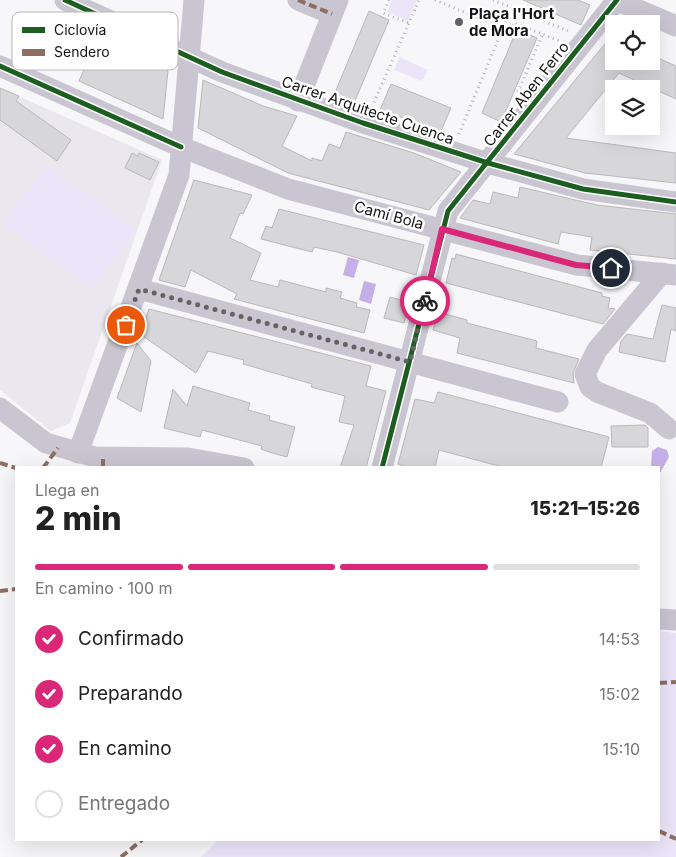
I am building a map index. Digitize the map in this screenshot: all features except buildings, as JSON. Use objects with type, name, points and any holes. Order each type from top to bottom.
[{"type":"street","name":"Carrer Arquitecte Cuenca","points":[[65,0],[91,12]]},
{"type":"street","points":[[78,453],[139,289],[179,174],[194,0]]},
{"type":"street","points":[[298,0],[335,7],[298,100]]},
{"type":"street","points":[[616,0],[676,26]]},
{"type":"street","name":"Carrer Aben Ferro","points":[[383,466],[448,211],[616,0]]},
{"type":"street","name":"Carrer Arquitecte Cuenca","points":[[178,52],[298,100],[488,163],[583,189],[676,202]]},
{"type":"street","name":"Camí Bola","points":[[0,66],[180,147],[288,189],[576,265],[669,274]]},
{"type":"street","name":"Camí Bola","points":[[669,274],[597,350],[585,374],[590,387],[597,392],[650,413],[669,428]]},
{"type":"street","points":[[139,289],[558,402]]},
{"type":"street","points":[[0,408],[46,443],[78,453],[103,459],[188,458],[233,466]]},
{"type":"street","points":[[660,619],[676,620]]},
{"type":"path","points":[[388,0],[383,13],[409,23]]},
{"type":"path","points":[[371,110],[419,0]]},
{"type":"path","points":[[435,0],[511,32],[514,23],[570,45]]},
{"type":"path","points":[[493,0],[569,32]]},
{"type":"path","points":[[457,140],[511,8]]},
{"type":"path","points":[[516,96],[542,35]]},
{"type":"shaded area","points":[[392,0],[417,0],[408,21],[387,12]]},
{"type":"shaded area","points":[[399,57],[428,70],[422,81],[394,70]]},
{"type":"shaded area","points":[[0,88],[162,160],[70,423],[51,431],[0,390]]},
{"type":"shaded area","points":[[46,165],[136,230],[93,289],[3,224]]},
{"type":"shaded area","points":[[348,257],[359,260],[354,278],[343,275]]},
{"type":"shaded area","points":[[364,281],[376,284],[371,304],[359,300]]},
{"type":"shaded area","points":[[658,447],[667,450],[669,457],[660,473],[660,466],[651,466],[652,451]]},
{"type":"shaded area","points":[[660,631],[676,633],[676,857],[201,857],[217,841],[660,841]]},
{"type":"marked path","points":[[298,0],[332,14]]},
{"type":"marked path","points":[[44,466],[58,448]]},
{"type":"marked path","points":[[103,459],[103,466]]},
{"type":"marked path","points":[[0,463],[15,468]]},
{"type":"marked path","points":[[0,591],[15,589]]},
{"type":"marked path","points":[[660,683],[676,682]]},
{"type":"marked path","points":[[660,831],[676,839]]},
{"type":"marked path","points":[[121,857],[141,841]]},
{"type":"cycle path","points":[[65,0],[91,12]]},
{"type":"cycle path","points":[[383,466],[448,211],[617,0]]},
{"type":"cycle path","points":[[178,52],[222,72],[363,123],[488,163],[583,189],[676,202]]},
{"type":"cycle path","points":[[0,66],[181,147]]},
{"type":"way so far","points":[[126,325],[139,289],[410,362],[425,301]]},
{"type":"place","name":"Plaça l'Hort de Mora","points":[[459,22]]},
{"type":"route","points":[[425,301],[442,229],[576,265],[611,268]]}]
